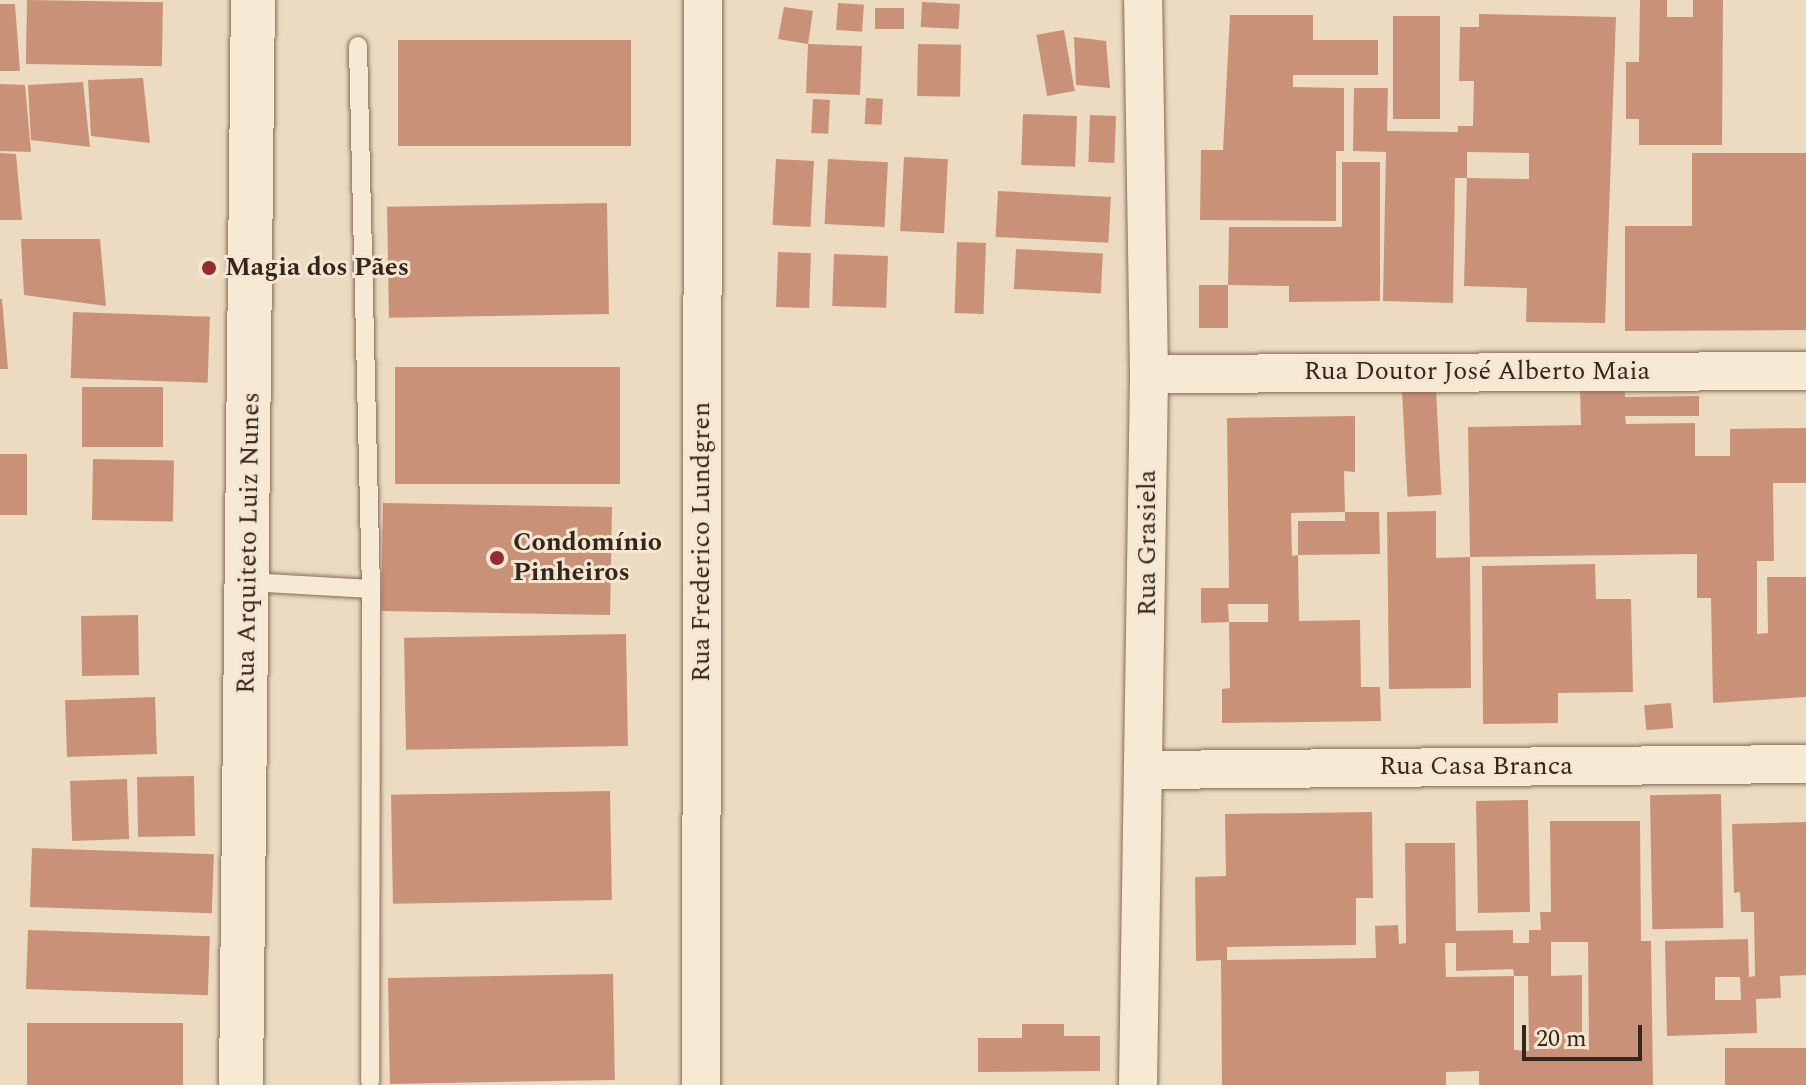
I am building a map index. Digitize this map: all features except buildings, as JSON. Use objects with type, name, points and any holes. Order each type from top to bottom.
[{"type":"main road","name":"Rua Arquiteto Luiz Nunes","points":[[241,1085],[249,582],[253,0]]},
{"type":"street","name":"Rua Frederico Lundgren","points":[[701,1085],[703,0]]},
{"type":"street","name":"Rua Grasiela","points":[[1138,1085],[1146,770],[1149,374],[1143,0]]},
{"type":"street","name":"Rua Doutor José Alberto Maia","points":[[1149,374],[1806,371]]},
{"type":"street","name":"Rua Casa Branca","points":[[1146,770],[1806,764]]},
{"type":"lane","points":[[358,46],[371,589],[370,1081]]},
{"type":"lane","points":[[249,582],[371,589]]},
{"type":"place","name":"Magia dos Pães","points":[[209,268]]},
{"type":"place","name":"Condomínio Pinheiros","points":[[497,558]]}]
